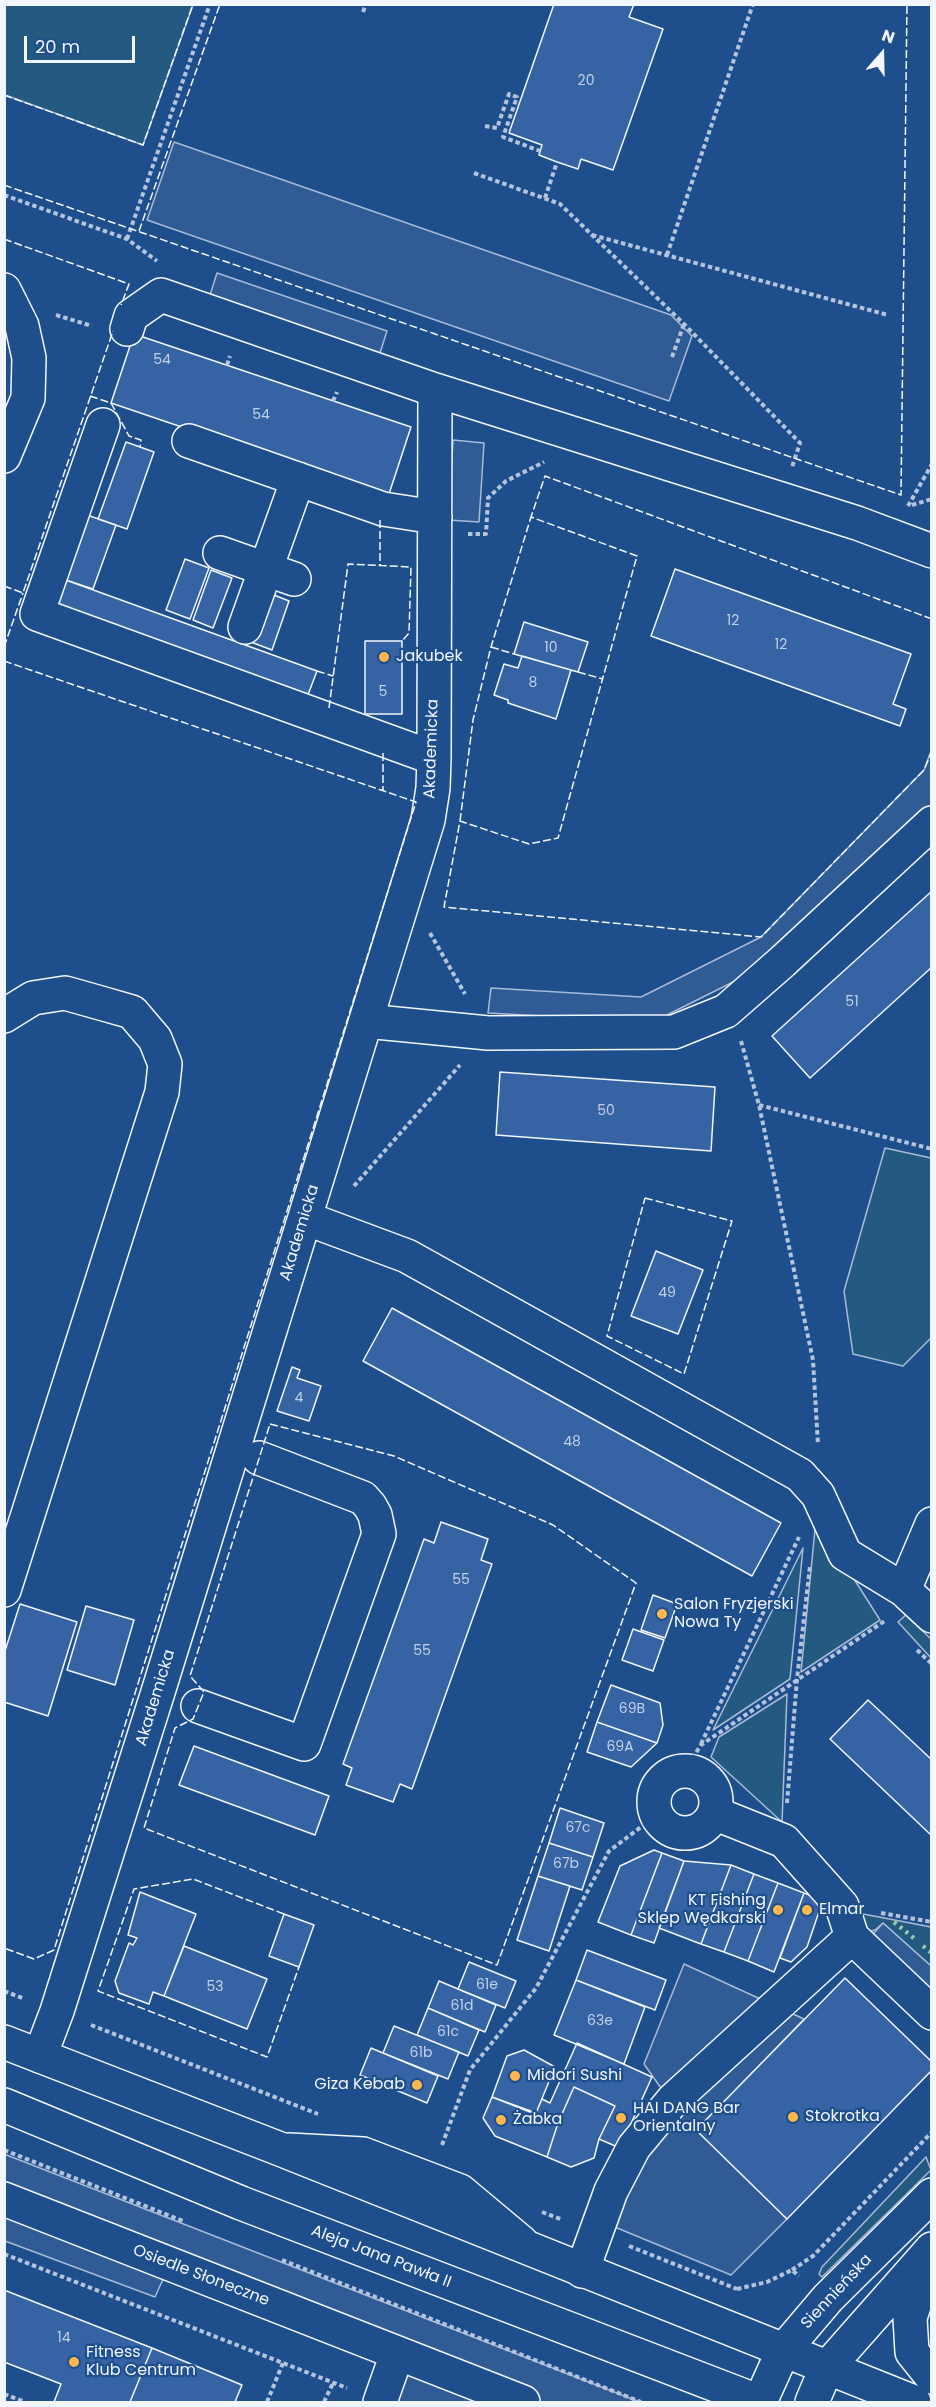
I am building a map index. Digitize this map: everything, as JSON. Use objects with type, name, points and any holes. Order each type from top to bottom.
[{"type":"street","points":[[4,290],[22,326],[29,358],[28,398],[4,456]]},
{"type":"street","points":[[127,329],[131,316],[161,294],[435,390],[857,523],[932,550]]},
{"type":"street","name":"Akademicka","points":[[40,2056],[57,2012],[154,1704],[314,1221],[366,1021],[428,820],[433,788],[434,758],[435,390]]},
{"type":"street","points":[[103,425],[37,614],[434,758]]},
{"type":"street","points":[[189,441],[434,526]]},
{"type":"street","points":[[245,627],[280,574],[298,479]]},
{"type":"street","points":[[220,553],[280,574]]},
{"type":"street","points":[[366,1021],[488,1033],[674,1032],[726,1011],[932,823]]},
{"type":"street","points":[[4,1016],[33,998],[65,993],[132,1012],[155,1039],[165,1064],[162,1092],[4,1590]]},
{"type":"street","points":[[314,1221],[407,1256],[800,1475],[818,1495],[845,1554],[904,1590],[932,1616]]},
{"type":"street","points":[[198,1706],[304,1744],[379,1534],[375,1515],[363,1498],[259,1458]]},
{"type":"street","points":[[904,1590],[932,1524]]},
{"type":"street","points":[[693,1758],[696,1774],[706,1780],[713,1790],[716,1801],[714,1813],[708,1823],[698,1830],[686,1833],[675,1831],[664,1825],[657,1815],[654,1804],[656,1791],[662,1781],[693,1758]]},
{"type":"street","points":[[714,1813],[784,1841],[842,1906],[852,1937],[932,2013]]},
{"type":"street","points":[[582,2271],[611,2191],[634,2147],[673,2100],[852,1937]]},
{"type":"street","points":[[4,2042],[280,2149],[914,2403]]},
{"type":"street","name":"Aleja Jana Pawła II","points":[[4,2105],[241,2203],[760,2402]]},
{"type":"street","name":"Siennieńska","points":[[760,2402],[783,2351],[828,2298],[932,2195]]},
{"type":"street","name":"Osiedle Słoneczne","points":[[4,2199],[524,2403]]},
{"type":"street","points":[[812,2403],[826,2369],[932,2250]]},
{"type":"street","points":[[932,2250],[910,2318],[912,2352],[932,2377]]},
{"type":"street","points":[[380,2402],[397,2354]]},
{"type":"path","points":[[127,239],[210,4]]},
{"type":"path","points":[[363,12],[366,4]]},
{"type":"path","points":[[667,255],[753,4]]},
{"type":"path","points":[[484,126],[497,128],[509,94],[517,97],[502,137],[540,151]]},
{"type":"path","points":[[544,198],[557,162]]},
{"type":"path","points":[[474,173],[560,204],[684,324],[800,443],[794,459]]},
{"type":"path","points":[[4,195],[127,239],[160,263]]},
{"type":"path","points":[[591,235],[888,315]]},
{"type":"path","points":[[672,357],[684,324]]},
{"type":"path","points":[[434,526],[486,534],[488,498],[506,481],[589,439]]},
{"type":"path","points":[[908,506],[932,464]]},
{"type":"path","points":[[314,1221],[488,1033],[425,926]]},
{"type":"path","points":[[726,1011],[743,1045],[759,1105],[813,1360],[818,1434]]},
{"type":"path","points":[[759,1105],[932,1149]]},
{"type":"path","points":[[693,1758],[818,1495]]},
{"type":"path","points":[[784,1841],[797,1679],[810,1564]]},
{"type":"path","points":[[693,1758],[797,1679],[887,1620],[904,1590]]},
{"type":"path","points":[[441,2146],[470,2070],[536,1988],[609,1851],[657,1815]]},
{"type":"path","points":[[842,1906],[932,1922]]},
{"type":"path","points":[[721,2326],[737,2289],[766,2282],[792,2270],[813,2256],[932,2133]]},
{"type":"path","points":[[4,2150],[191,2224]]},
{"type":"path","points":[[4,2254],[380,2402]]},
{"type":"path","points":[[279,2259],[641,2403]]},
{"type":"path","points":[[792,2270],[828,2298]]},
{"type":"path","points":[[267,2403],[283,2363]]},
{"type":"path","points":[[324,2403],[333,2383]]},
{"type":"path","points":[[4,2394],[25,2402]]},
{"type":"shaded area","points":[[4,5],[193,5],[143,145],[5,95]]},
{"type":"shaded area","points":[[174,142],[671,315],[692,336],[669,401],[147,220]]},
{"type":"shaded area","points":[[217,273],[387,331],[380,353],[210,295]]},
{"type":"shaded area","points":[[453,440],[484,443],[479,522],[448,520]]},
{"type":"shaded area","points":[[931,751],[931,817],[777,960],[653,1022],[488,1013],[491,988],[641,997],[761,937],[924,770]]},
{"type":"shaded area","points":[[885,1148],[931,1158],[931,1338],[903,1366],[853,1354],[844,1291]]},
{"type":"shaded area","points":[[816,1519],[880,1620],[801,1672]]},
{"type":"shaded area","points":[[803,1548],[790,1679],[713,1730]]},
{"type":"shaded area","points":[[906,1615],[931,1639],[931,1658],[898,1622]]},
{"type":"shaded area","points":[[787,1694],[782,1822],[711,1757],[719,1737]]},
{"type":"shaded area","points":[[858,1913],[931,1927],[931,1966],[883,1923],[875,1930],[867,1932]]},
{"type":"shaded area","points":[[883,1923],[931,1966],[931,2001],[865,1943]]},
{"type":"shaded area","points":[[684,1964],[804,2019],[697,2130],[787,2219],[731,2275],[605,2223],[675,2108],[644,2064]]},
{"type":"shaded area","points":[[4,2154],[640,2402],[383,2402],[397,2355],[170,2264],[155,2297],[5,2241]]},
{"type":"shaded area","points":[[926,2157],[931,2170],[822,2277],[819,2274],[822,2267]]},
{"type":"building","points":[[554,4],[634,4],[629,17],[663,29],[613,170],[581,159],[578,169],[557,162],[539,155],[542,145],[509,133]]},
{"type":"building","points":[[134,334],[411,427],[388,497],[111,403]]},
{"type":"building","points":[[126,442],[154,452],[127,529],[98,519]]},
{"type":"building","points":[[87,515],[116,525],[93,589],[63,579]]},
{"type":"building","points":[[185,559],[209,568],[190,619],[166,610]]},
{"type":"building","points":[[675,569],[911,654],[893,704],[906,709],[900,726],[651,636]]},
{"type":"building","points":[[211,570],[232,578],[213,628],[193,620]]},
{"type":"building","points":[[63,579],[317,671],[306,700],[53,608]]},
{"type":"building","points":[[269,593],[289,601],[272,650],[251,642]]},
{"type":"building","points":[[524,622],[588,642],[578,672],[514,654]]},
{"type":"building","points":[[365,641],[402,641],[402,714],[365,714]]},
{"type":"building","points":[[522,656],[571,670],[556,719],[508,703],[508,700],[494,695],[504,664],[518,668]]},
{"type":"building","points":[[932,891],[932,967],[810,1078],[772,1036]]},
{"type":"building","points":[[500,1072],[715,1087],[711,1151],[496,1135]]},
{"type":"building","points":[[656,1251],[703,1270],[678,1334],[631,1316]]},
{"type":"building","points":[[392,1308],[781,1523],[752,1576],[363,1361]]},
{"type":"building","points":[[292,1367],[300,1370],[297,1378],[321,1386],[309,1421],[277,1411]]},
{"type":"building","points":[[441,1522],[488,1539],[481,1560],[492,1564],[412,1789],[400,1784],[393,1802],[346,1785],[352,1768],[343,1764],[424,1539],[434,1543]]},
{"type":"building","points":[[653,1595],[677,1604],[665,1638],[641,1630]]},
{"type":"building","points":[[20,1604],[77,1622],[48,1716],[4,1702],[4,1654]]},
{"type":"building","points":[[86,1606],[134,1620],[115,1685],[67,1670]]},
{"type":"building","points":[[633,1629],[664,1640],[653,1671],[622,1660]]},
{"type":"building","points":[[611,1685],[660,1703],[663,1725],[657,1743],[597,1722]]},
{"type":"building","points":[[868,1700],[932,1760],[932,1836],[830,1739]]},
{"type":"building","points":[[597,1722],[657,1743],[631,1767],[587,1752]]},
{"type":"building","points":[[194,1746],[329,1796],[315,1835],[179,1785]]},
{"type":"building","points":[[560,1808],[604,1823],[593,1857],[549,1843]]},
{"type":"building","points":[[549,1843],[593,1857],[582,1890],[538,1876]]},
{"type":"building","points":[[654,1850],[662,1853],[631,1935],[598,1922],[620,1866]]},
{"type":"building","points":[[662,1853],[684,1861],[654,1943],[631,1935]]},
{"type":"building","points":[[684,1861],[731,1865],[701,1944],[659,1928]]},
{"type":"building","points":[[731,1865],[754,1874],[724,1952],[701,1944]]},
{"type":"building","points":[[754,1874],[778,1883],[748,1961],[724,1952]]},
{"type":"building","points":[[538,1876],[570,1886],[549,1951],[517,1940]]},
{"type":"building","points":[[778,1883],[804,1893],[774,1972],[748,1961]]},
{"type":"building","points":[[140,1892],[196,1914],[164,1996],[153,1992],[149,2004],[119,1993],[115,1981],[129,1943],[133,1945],[137,1938],[128,1935]]},
{"type":"building","points":[[804,1893],[823,1900],[807,1947],[791,1962],[780,1958]]},
{"type":"building","points":[[284,1914],[314,1925],[299,1967],[269,1956]]},
{"type":"building","points":[[184,1946],[267,1979],[247,2029],[164,1996]]},
{"type":"building","points":[[587,1950],[666,1980],[655,2010],[576,1980]]},
{"type":"building","points":[[469,1962],[516,1981],[505,2008],[458,1989]]},
{"type":"building","points":[[845,1978],[932,2062],[932,2070],[787,2219],[696,2130]]},
{"type":"building","points":[[576,1980],[645,2007],[624,2064],[554,2035]]},
{"type":"building","points":[[439,1981],[496,2005],[485,2032],[428,2008]]},
{"type":"building","points":[[428,2008],[479,2030],[468,2056],[417,2035]]},
{"type":"building","points":[[394,2026],[459,2052],[448,2079],[383,2053]]},
{"type":"building","points":[[577,2043],[652,2077],[620,2148],[599,2139],[615,2106],[574,2087],[558,2123],[536,2113],[542,2099],[550,2103]]},
{"type":"building","points":[[371,2048],[438,2076],[427,2103],[360,2075]]},
{"type":"building","points":[[524,2050],[555,2067],[536,2113],[492,2097],[507,2056]]},
{"type":"building","points":[[574,2087],[615,2106],[599,2139],[594,2158],[571,2167],[547,2157],[558,2123]]},
{"type":"building","points":[[492,2097],[558,2123],[547,2157],[495,2136],[483,2118]]},
{"type":"building","points":[[4,2290],[152,2348],[130,2402],[54,2402],[61,2384],[4,2362]]},
{"type":"building","points":[[152,2348],[242,2385],[235,2402],[130,2402]]},
{"type":"hedge","points":[[894,1922],[915,1939]]},
{"type":"hedge","points":[[923,1946],[932,1953]]},
{"type":"fence","points":[[4,95],[143,145],[193,4]]},
{"type":"fence","points":[[139,231],[220,4]]},
{"type":"fence","points":[[4,185],[901,495],[907,4]]},
{"type":"fence","points":[[4,239],[129,284],[121,305]]},
{"type":"fence","points":[[4,586],[23,593],[113,331]]},
{"type":"fence","points":[[90,396],[111,403],[129,436],[141,440],[140,447]]},
{"type":"fence","points":[[932,619],[545,476],[531,517],[637,556],[558,838],[529,844],[460,821],[444,907],[761,937],[924,770],[932,751]]},
{"type":"fence","points":[[460,821],[473,720],[491,647],[531,517]]},
{"type":"fence","points":[[380,520],[380,565]]},
{"type":"fence","points":[[329,708],[348,564],[411,567],[409,633],[402,641]]},
{"type":"fence","points":[[4,647],[23,593]]},
{"type":"fence","points":[[491,647],[514,654]]},
{"type":"fence","points":[[4,661],[416,802],[54,1950],[34,1959],[4,1948]]},
{"type":"fence","points":[[317,671],[333,676]]},
{"type":"fence","points":[[578,672],[603,679]]},
{"type":"fence","points":[[383,753],[383,790]]},
{"type":"fence","points":[[645,1198],[732,1221],[684,1374],[607,1336],[645,1198]]},
{"type":"fence","points":[[270,1424],[394,1456],[553,1525],[636,1583],[497,1965],[144,1828],[175,1728],[193,1719],[204,1692],[190,1676],[270,1424]]},
{"type":"fence","points":[[284,1914],[193,1879],[134,1889],[98,1991],[267,2057],[299,1967]]},
{"type":"place","name":"Jakubek","points":[[384,657]]},
{"type":"place","name":"Salon Fryzjerski Nowa Ty","points":[[662,1614]]},
{"type":"place","name":"KT Fishing Sklep Wędkarski","points":[[778,1910]]},
{"type":"place","name":"Elmar","points":[[807,1910]]},
{"type":"place","name":"Midori Sushi","points":[[515,2076]]},
{"type":"place","name":"Giza Kebab","points":[[417,2085]]},
{"type":"place","name":"Stokrotka","points":[[793,2117]]},
{"type":"place","name":"HAI DANG Bar Orientalny","points":[[621,2118]]},
{"type":"place","name":"Żabka","points":[[501,2120]]},
{"type":"place","name":"Fitness Klub Centrum","points":[[74,2362]]}]
